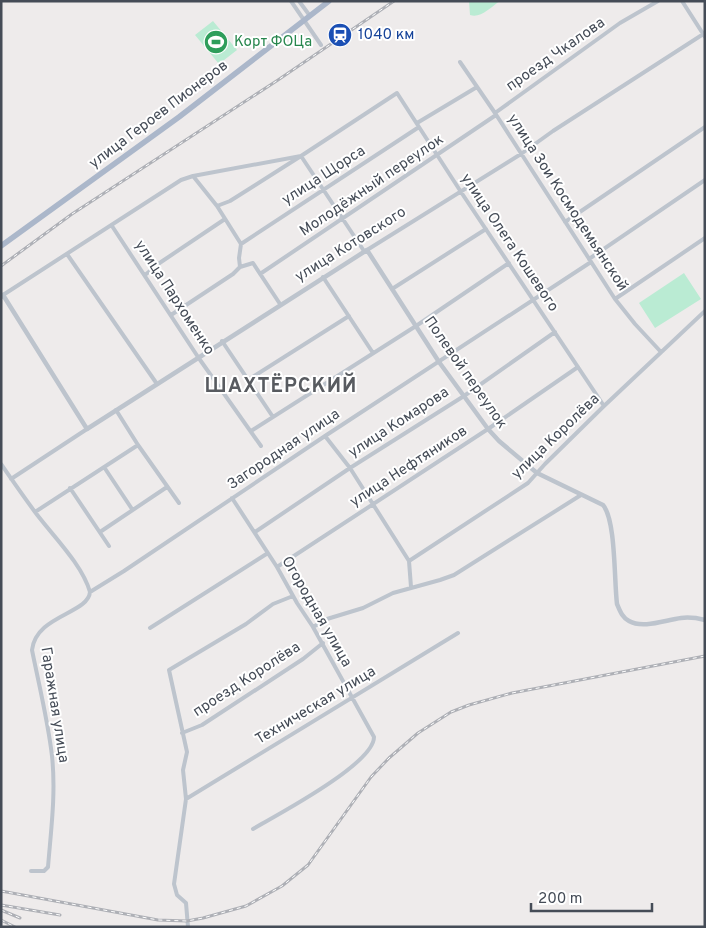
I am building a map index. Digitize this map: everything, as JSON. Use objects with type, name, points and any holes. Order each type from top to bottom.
[{"type":"main road","name":"улица Героев Пионеров","points":[[1,246],[179,117],[329,1]]},
{"type":"street","points":[[290,1],[307,18]]},
{"type":"street","points":[[298,1],[321,45]]},
{"type":"street","name":"проезд Чкалова","points":[[496,114],[620,23],[658,1]]},
{"type":"street","points":[[682,1],[704,34]]},
{"type":"street","name":"улица Котовского","points":[[11,479],[222,341],[521,154],[553,131],[704,34]]},
{"type":"street","name":"улица Зои Космодемьянской","points":[[460,62],[496,114],[615,299],[635,324],[662,352]]},
{"type":"street","name":"улица Щорса","points":[[241,244],[477,86]]},
{"type":"street","name":"улица Олега Кошевого","points":[[301,156],[398,93],[532,300],[604,406]]},
{"type":"street","name":"Молодёжный переулок","points":[[260,274],[496,114]]},
{"type":"street","points":[[565,222],[705,126]]},
{"type":"street","points":[[87,428],[2,296],[168,188],[193,176],[301,156]]},
{"type":"street","points":[[217,206],[230,201],[301,156]]},
{"type":"street","name":"Полевой переулок","points":[[301,156],[342,220],[392,289],[439,362],[488,429],[509,451],[537,473],[603,505],[609,515],[617,604],[623,616],[629,621],[636,623],[682,618],[705,620]]},
{"type":"street","points":[[193,176],[217,206],[241,244],[240,267]]},
{"type":"street","name":"Загородная улица","points":[[90,592],[532,300],[705,180]]},
{"type":"street","points":[[145,275],[225,219]]},
{"type":"street","name":"улица Пархоменко","points":[[112,226],[198,357],[261,446]]},
{"type":"street","points":[[392,289],[486,229]]},
{"type":"street","points":[[615,299],[705,238]]},
{"type":"street","points":[[67,254],[157,384]]},
{"type":"street","points":[[171,314],[233,274],[240,267],[252,263],[280,304]]},
{"type":"street","points":[[251,432],[416,326],[509,263]]},
{"type":"street","points":[[323,277],[373,354]]},
{"type":"street","name":"улица Королёва","points":[[409,561],[524,486],[604,406],[705,311]]},
{"type":"street","points":[[248,380],[349,316]]},
{"type":"street","name":"улица Комарова","points":[[255,532],[350,468],[464,396],[555,332]]},
{"type":"street","points":[[222,341],[273,417]]},
{"type":"street","name":"улица Нефтяников","points":[[276,567],[488,429],[578,367]]},
{"type":"street","points":[[116,410],[179,503]]},
{"type":"street","points":[[325,436],[350,468],[409,561],[411,587]]},
{"type":"street","points":[[35,512],[138,445]]},
{"type":"street","points":[[1,464],[69,555],[86,581],[90,592]]},
{"type":"street","points":[[104,467],[132,510]]},
{"type":"street","points":[[100,532],[167,487]]},
{"type":"street","points":[[70,488],[110,546]]},
{"type":"street","points":[[314,627],[327,619],[363,608],[393,593],[454,575],[581,494]]},
{"type":"street","name":"Огородная улица","points":[[232,498],[314,627],[372,732],[374,741],[355,764],[332,782],[253,829]]},
{"type":"street","points":[[150,628],[268,553]]},
{"type":"street","name":"Гаражная улица","points":[[31,871],[44,871],[48,867],[53,810],[52,755],[32,650],[34,639],[42,629],[86,601],[90,592]]},
{"type":"street","points":[[188,927],[186,903],[177,895],[174,884],[186,799],[183,770],[187,752],[168,670],[246,624],[273,604],[293,596]]},
{"type":"street","name":"Техническая улица","points":[[186,799],[458,633]]},
{"type":"street","name":"проезд Королёва","points":[[182,733],[202,725],[303,659],[322,643]]},
{"type":"green space","points":[[469,1],[500,1],[485,12],[474,16],[470,15]]},
{"type":"green space","name":"Корт ФОЦа","points":[[213,21],[237,50],[219,64],[195,35]]},
{"type":"green space","points":[[684,273],[701,299],[655,328],[639,303]]},
{"type":"railway","points":[[1,266],[72,214],[278,80],[394,1]]},
{"type":"railway","points":[[1,891],[158,920],[187,921],[246,906],[282,886],[308,865],[371,777],[389,758],[418,733],[451,712],[512,693],[705,656]]},
{"type":"railway","points":[[1,905],[60,915]]},
{"type":"railway","points":[[1,910],[20,918]]},
{"type":"railway","points":[[1,920],[15,927]]},
{"type":"place","name":"1040 км","points":[[340,35]]},
{"type":"place","name":"Корт ФОЦа","points":[[216,42]]},
{"type":"district","name":"ШАХТЁРСКИЙ","points":[[281,387]]}]
